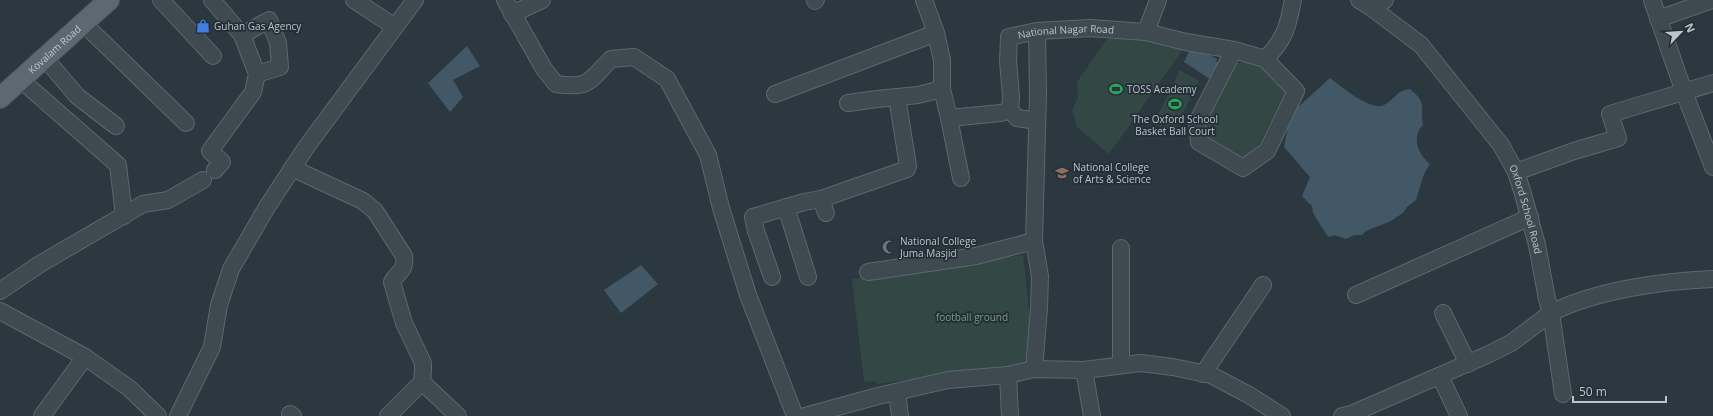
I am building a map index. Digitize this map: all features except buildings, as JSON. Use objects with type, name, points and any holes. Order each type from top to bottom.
[{"type":"main road","name":"Kovalam Road","points":[[0,98],[109,0]]},
{"type":"street","points":[[161,0],[213,56]]},
{"type":"street","points":[[212,0],[242,35],[257,74],[253,92],[210,151],[222,162],[215,170]]},
{"type":"street","points":[[354,0],[395,27]]},
{"type":"street","points":[[178,416],[212,347],[219,305],[231,269],[267,207],[292,168],[415,0]]},
{"type":"street","points":[[542,0],[509,7],[544,69],[556,84],[574,86],[586,84],[611,59],[634,57],[667,79],[708,155],[721,208],[748,295],[795,416]]},
{"type":"street","points":[[924,0],[936,33],[942,60],[942,89],[961,178]]},
{"type":"street","points":[[1146,32],[1158,0]]},
{"type":"street","points":[[1234,50],[1197,122],[1198,142],[1243,168],[1266,151],[1296,91],[1266,59],[1276,49],[1288,28],[1293,0]]},
{"type":"street","points":[[1652,0],[1684,92],[1713,166]]},
{"type":"street","points":[[1658,19],[1712,0]]},
{"type":"street","name":"Oxford School Road","points":[[1372,3],[1421,45],[1501,145],[1516,172],[1530,217],[1551,313],[1563,394]]},
{"type":"street","points":[[242,35],[269,20],[278,43],[280,67],[257,74]]},
{"type":"street","points":[[83,23],[186,123]]},
{"type":"street","name":"National Nagar Road","points":[[1010,110],[1011,96],[1008,68],[1009,37],[1037,31],[1090,28],[1146,32],[1186,42],[1234,50],[1266,59]]},
{"type":"street","points":[[1034,370],[1040,276],[1034,242],[1038,94],[1037,31]]},
{"type":"street","points":[[775,94],[936,33]]},
{"type":"street","points":[[44,57],[77,96],[116,126]]},
{"type":"street","points":[[21,80],[118,165],[124,216]]},
{"type":"street","points":[[1516,172],[1574,151],[1618,138],[1610,114],[1713,83]]},
{"type":"street","points":[[848,103],[918,95],[942,89]]},
{"type":"street","points":[[772,277],[756,231],[753,216],[786,207],[824,206],[907,169],[908,166],[897,97]]},
{"type":"street","points":[[949,118],[1001,113],[1010,110],[1017,118],[1037,121]]},
{"type":"street","points":[[292,168],[363,201],[376,211],[398,244],[404,256],[404,269],[392,282],[404,323],[423,363],[422,382],[388,416]]},
{"type":"street","points":[[0,291],[40,264],[143,204],[168,200],[202,180]]},
{"type":"street","points":[[786,207],[808,277]]},
{"type":"street","points":[[1356,294],[1530,217]]},
{"type":"street","points":[[868,272],[976,256],[1034,242]]},
{"type":"street","points":[[1121,248],[1121,365]]},
{"type":"street","points":[[1342,416],[1351,414],[1468,364],[1511,343],[1551,313],[1568,304],[1605,294],[1677,281],[1713,279]]},
{"type":"street","points":[[1204,374],[1263,285]]},
{"type":"street","points":[[0,311],[85,357],[129,388],[149,413]]},
{"type":"street","points":[[1443,313],[1468,364]]},
{"type":"street","points":[[42,416],[85,357]]},
{"type":"street","points":[[805,416],[948,380],[1008,375],[1034,370],[1084,370],[1141,363],[1173,367],[1211,375],[1250,395],[1278,415]]},
{"type":"street","points":[[1084,370],[1092,416]]},
{"type":"street","points":[[1008,375],[1010,416]]},
{"type":"street","points":[[1440,376],[1459,416]]},
{"type":"street","points":[[422,382],[458,416]]},
{"type":"street","points":[[897,392],[900,416]]},
{"type":"green space","name":"TOSS Academy","points":[[1112,32],[1184,48],[1109,154],[1076,126],[1074,113],[1072,111],[1078,97],[1077,82]]},
{"type":"green space","points":[[1247,62],[1263,66],[1287,88],[1250,162],[1234,161],[1198,130],[1231,64]]},
{"type":"green space","name":"The Oxford School Basket Ball Court","points":[[1180,70],[1199,81],[1173,133],[1154,123]]},
{"type":"green space","name":"football ground","points":[[1023,255],[1035,363],[877,384],[876,381],[864,382],[852,279]]},
{"type":"water","points":[[1192,45],[1217,59],[1216,61],[1223,66],[1213,81],[1184,62]]},
{"type":"water","points":[[467,46],[480,66],[453,80],[463,97],[450,112],[428,83]]},
{"type":"water","points":[[1330,78],[1348,92],[1372,105],[1384,105],[1398,93],[1405,90],[1410,89],[1416,94],[1422,106],[1423,125],[1417,135],[1419,150],[1430,164],[1424,174],[1416,200],[1407,207],[1403,213],[1391,221],[1366,231],[1362,235],[1354,235],[1346,239],[1335,235],[1328,237],[1313,213],[1312,206],[1302,196],[1310,177],[1284,147],[1289,122],[1297,108]]},
{"type":"water","points":[[641,265],[658,284],[621,313],[604,290]]},
{"type":"place","name":"Guhan Gas Agency","points":[[203,26]]},
{"type":"place","name":"TOSS Academy","points":[[1116,89]]},
{"type":"place","name":"The Oxford School Basket Ball Court","points":[[1175,104]]},
{"type":"place","name":"National College of Arts & Science","points":[[1062,173]]},
{"type":"place","name":"National College Juma Masjid","points":[[889,247]]}]
